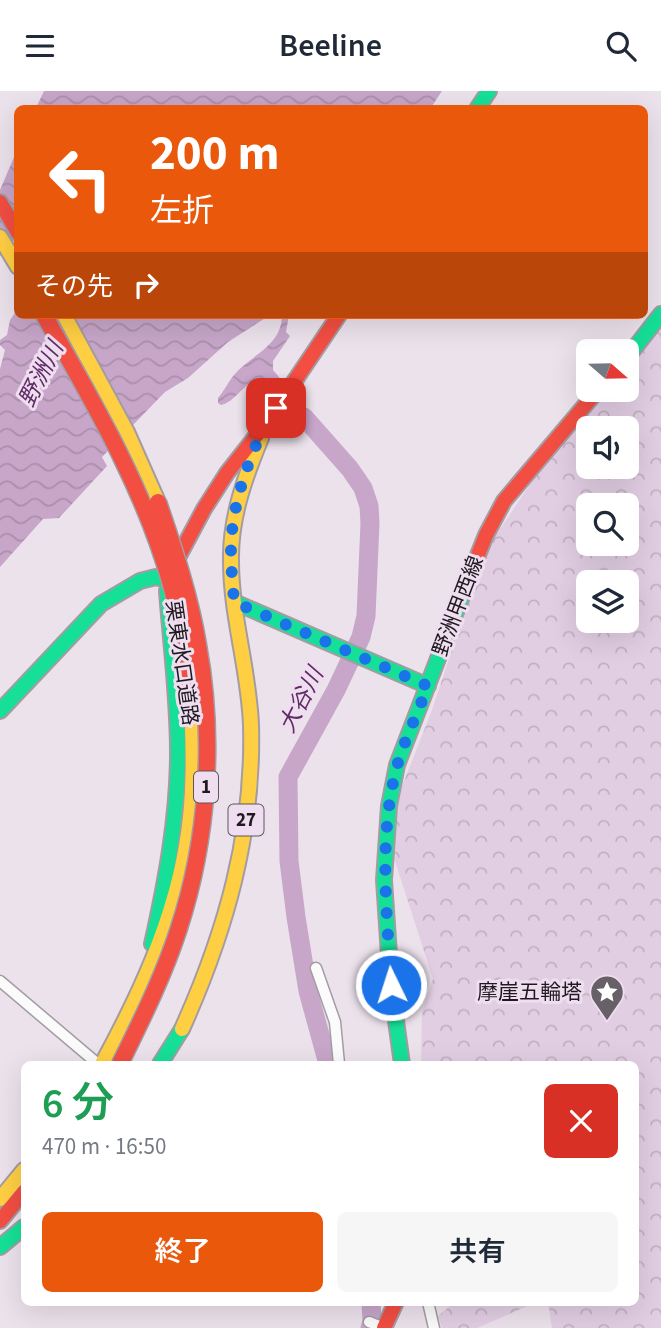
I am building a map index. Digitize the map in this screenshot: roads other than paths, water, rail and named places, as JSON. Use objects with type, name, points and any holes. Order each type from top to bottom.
[{"type":"main road","points":[[0,202],[14,226]]},
{"type":"main road","points":[[0,237],[14,260]]},
{"type":"main road","points":[[639,342],[661,314]]},
{"type":"main road","name":"栗東水口道路","points":[[46,319],[109,434],[147,515],[170,581],[191,697],[191,794],[183,866],[141,987],[102,1061]]},
{"type":"main road","name":"栗東水口道路","points":[[66,319],[127,432],[170,531],[199,639],[206,690],[209,735],[206,790],[192,884],[177,939],[160,983],[122,1061]]},
{"type":"main road","name":"27","points":[[166,580],[200,512],[272,415],[336,319]]},
{"type":"main road","name":"野洲甲西線","points":[[402,1061],[390,972],[384,880],[389,806],[397,765],[486,535],[504,501],[538,457],[586,403]]},
{"type":"main road","name":"27","points":[[162,1061],[183,1029],[205,981],[222,935],[242,861],[249,795],[251,726],[243,650],[234,602],[230,551],[241,488],[272,415]]},
{"type":"main road","points":[[0,711],[101,604],[140,580],[156,577],[166,580],[176,698],[177,788],[161,900],[141,987]]},
{"type":"main road","points":[[234,602],[428,686]]},
{"type":"main road","points":[[0,1199],[21,1174]]},
{"type":"main road","points":[[0,1221],[21,1196]]},
{"type":"main road","points":[[0,1247],[21,1230]]},
{"type":"main road","points":[[381,1324],[393,1306]]},
{"type":"street","points":[[316,968],[335,1022],[339,1061]]},
{"type":"street","points":[[0,981],[96,1061]]},
{"type":"street","points":[[381,1324],[385,1306]]},
{"type":"street","points":[[429,1306],[434,1328]]},
{"type":"water","points":[[44,91],[442,91],[433,105],[37,105]]},
{"type":"water","points":[[14,157],[14,240],[0,256],[0,190]]},
{"type":"water","name":"野洲川","points":[[14,314],[14,319],[264,319],[228,342],[188,378],[165,392],[102,457],[107,466],[59,518],[43,519],[0,567],[0,369],[5,350],[0,345],[0,340],[7,335]]},
{"type":"water","points":[[282,319],[288,319],[286,332],[290,336],[273,361],[273,370],[319,424],[317,427],[323,435],[319,439],[312,431],[310,433],[260,380],[249,385],[227,403],[218,403],[218,398],[234,375],[272,342],[281,326]]},
{"type":"waterway","name":"大谷川","points":[[304,417],[350,469],[363,488],[369,506],[370,523],[366,616],[361,637],[336,690],[288,777],[289,861],[296,917],[308,991],[327,1061]]},
{"type":"waterway","name":"大谷川","points":[[370,1328],[371,1306]]},
{"type":"place","name":"摩崖五輪塔","points":[[607,1022]]}]
